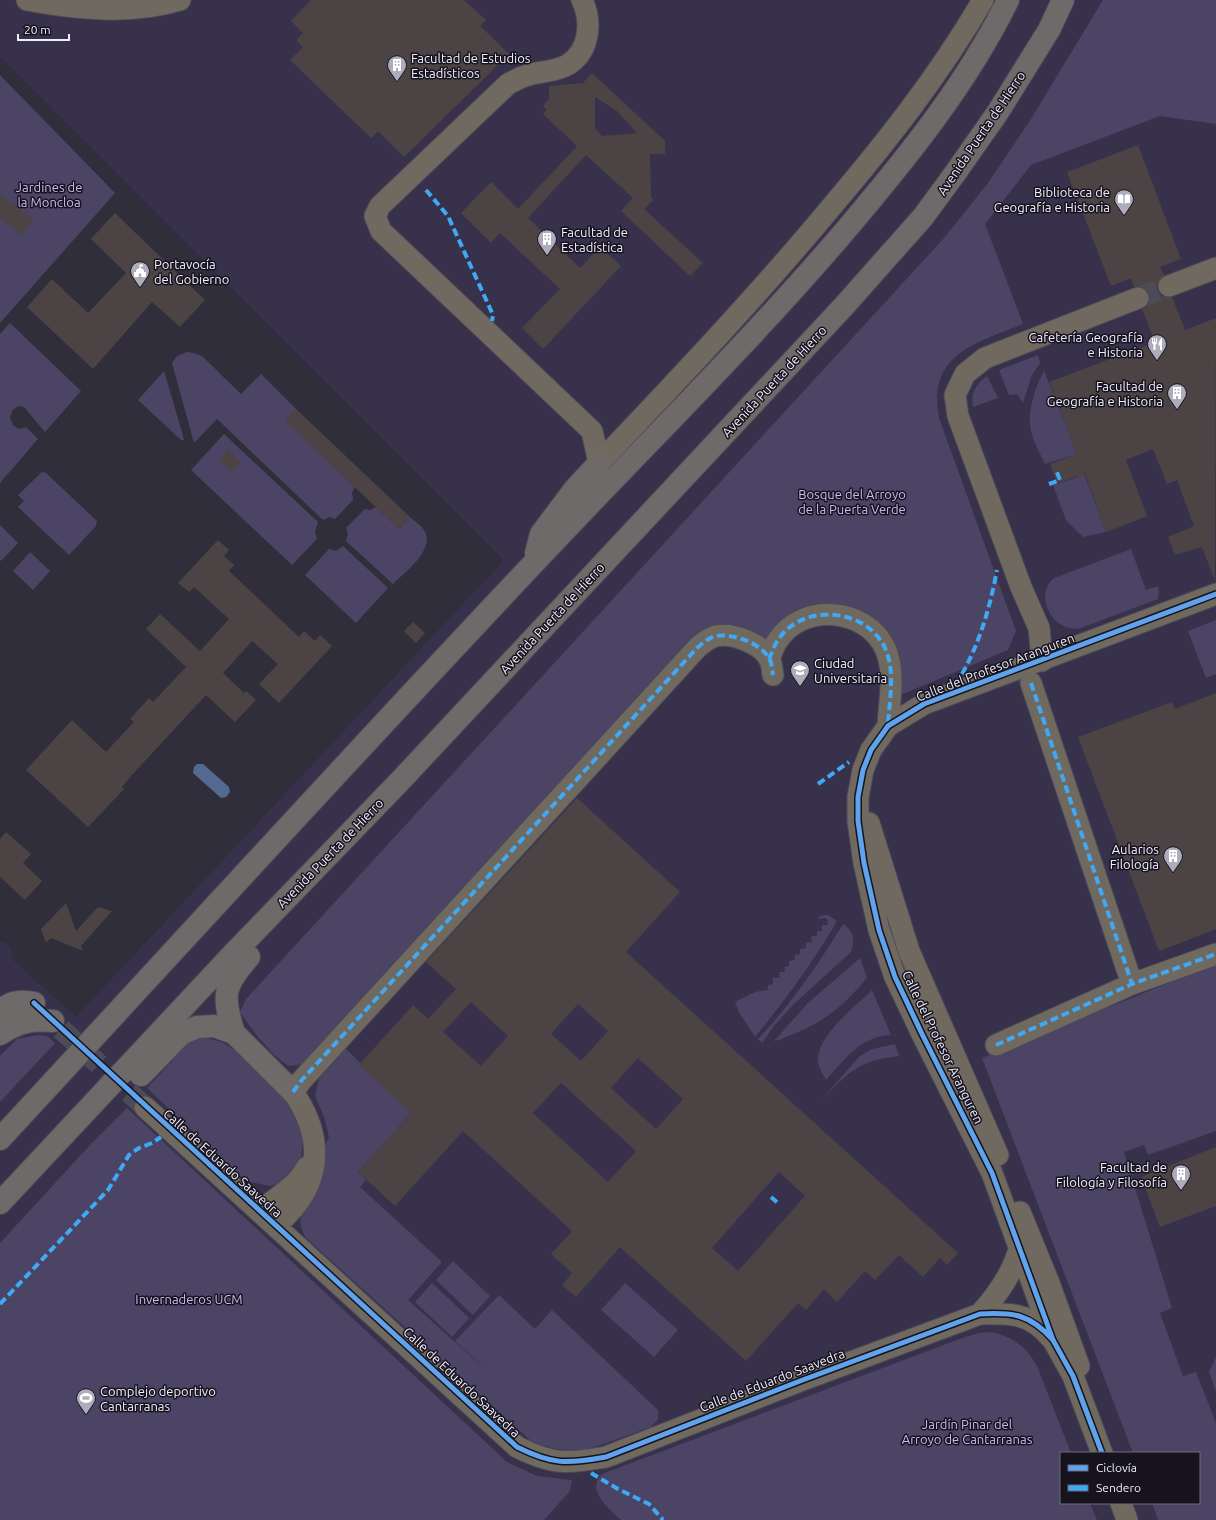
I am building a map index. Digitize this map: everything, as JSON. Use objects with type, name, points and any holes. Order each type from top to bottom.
[{"type":"highway","points":[[0,1140],[299,813],[802,281],[902,163],[977,56],[1008,0]]},
{"type":"highway","name":"Avenida Puerta de Hierro","points":[[0,1203],[228,960],[401,780],[844,306],[923,217],[998,112],[1049,30],[1063,0]]},
{"type":"highway","points":[[533,564],[541,534],[574,490],[599,463]]},
{"type":"highway","points":[[234,1033],[226,1001],[230,980],[390,805],[401,780]]},
{"type":"highway","points":[[0,1012],[11,1003],[21,1001],[34,1003]]},
{"type":"highway","points":[[0,1034],[16,1024],[27,1021],[57,1025]]},
{"type":"highway","points":[[0,1211],[22,1198],[42,1179],[176,1038],[188,1031],[204,1026],[214,1026],[234,1033],[293,1092]]},
{"type":"highway","points":[[0,1123],[8,1118],[26,1112]]},
{"type":"street","points":[[27,0],[86,9],[121,9],[180,0]]},
{"type":"street","points":[[582,0],[588,21],[588,35],[584,47],[569,64],[548,71],[525,76],[508,84],[380,206],[375,216],[382,231],[592,431],[599,463]]},
{"type":"street","points":[[599,463],[784,263],[882,147],[958,43],[983,0]]},
{"type":"street","points":[[1169,286],[1216,268]]},
{"type":"street","name":"Calle del Profesor Aranguren","points":[[1042,660],[1038,628],[1021,587],[958,416],[955,395],[965,374],[985,358],[1138,298]]},
{"type":"street","points":[[592,431],[610,433],[631,430]]},
{"type":"street","name":"Calle del Profesor Aranguren","points":[[1102,1452],[1073,1376],[1053,1340],[992,1173],[895,977],[879,930],[864,863],[858,821],[858,797],[862,770],[871,750],[888,726],[924,704],[1216,594]]},
{"type":"street","points":[[276,1226],[299,1201],[312,1177],[316,1162],[312,1132],[306,1116],[293,1092],[306,1075],[707,640],[716,636],[732,636],[751,642],[771,667],[778,639],[802,620],[818,615],[834,614],[852,618],[875,634],[882,643],[890,662],[892,679],[888,726]]},
{"type":"street","points":[[1031,683],[1132,984]]},
{"type":"street","name":"Calle del Profesor Aranguren","points":[[862,770],[865,809],[909,951],[990,1137],[1049,1283],[1080,1367],[1089,1419]]},
{"type":"street","points":[[996,1045],[1132,984],[1216,954]]},
{"type":"street","points":[[34,1003],[57,1025]]},
{"type":"street","name":"Calle de Eduardo Saavedra","points":[[145,1107],[516,1447],[546,1460],[562,1463],[581,1462],[606,1457],[800,1381],[980,1314],[1012,1314],[1024,1317],[1043,1329],[1053,1340]]},
{"type":"street","points":[[260,1211],[303,1176],[310,1163],[314,1148]]},
{"type":"street","name":"Calle del Profesor Aranguren","points":[[980,1314],[1003,1287],[1017,1257],[1022,1228],[1019,1211]]},
{"type":"street","points":[[1121,1504],[1127,1520]]},
{"type":"shaded area","name":"Ciudad Universitaria","points":[[0,0],[1216,0],[1216,1520],[0,1520],[0,943],[3,941],[11,948],[13,960],[76,1017],[504,560],[0,57]]},
{"type":"green space","name":"Bosque del Arroyo de la Puerta Verde","points":[[1103,0],[1216,0],[1216,124],[1160,116],[1031,165],[985,224],[1023,324],[973,345],[959,354],[948,365],[940,379],[937,396],[939,418],[1016,631],[1008,650],[903,694],[899,693],[890,647],[823,609],[767,648],[731,627],[305,1064],[288,1066],[262,1041],[240,1012],[246,999],[945,237],[988,183],[1031,119]]},
{"type":"green space","name":"Jardines de la Moncloa","points":[[0,75],[115,193],[0,323]]},
{"type":"green space","points":[[10,323],[81,391],[45,432],[24,407],[18,406],[12,411],[10,418],[13,425],[19,429],[26,427],[38,439],[0,483],[0,334]]},
{"type":"green space","points":[[187,352],[202,356],[241,394],[261,374],[296,409],[355,487],[352,493],[353,500],[335,519],[329,517],[323,520],[217,419],[194,443],[172,363],[177,356]]},
{"type":"green space","points":[[1038,355],[1040,363],[1032,375],[1023,403],[1017,394],[1009,395],[999,370]]},
{"type":"green space","points":[[164,371],[184,439],[182,441],[138,400]]},
{"type":"green space","points":[[1044,371],[1078,456],[1071,459],[1070,456],[1045,464],[1033,439],[1030,427],[1034,394]]},
{"type":"green space","points":[[987,376],[998,398],[973,407],[973,393],[977,385]]},
{"type":"green space","points":[[224,434],[318,522],[315,531],[317,539],[292,565],[191,470]]},
{"type":"green space","points":[[1083,471],[1106,532],[1083,537],[1066,520],[1053,485],[1078,477],[1077,473]]},
{"type":"green space","points":[[42,472],[46,473],[97,521],[96,526],[69,555],[18,507],[24,501],[18,495]]},
{"type":"green space","points":[[376,507],[399,529],[410,517],[423,528],[427,538],[423,553],[418,560],[393,584],[346,541],[348,534],[346,528],[365,509],[370,510]]},
{"type":"green space","points":[[0,525],[18,543],[1,561],[0,560]]},
{"type":"green space","points":[[343,546],[388,588],[356,623],[305,575],[329,549],[336,551]]},
{"type":"green space","points":[[1131,549],[1146,590],[1158,586],[1158,599],[1079,628],[1069,628],[1055,620],[1050,614],[1045,599],[1049,584],[1054,578]]},
{"type":"green space","points":[[30,552],[50,571],[33,590],[13,571]]},
{"type":"green space","points":[[1216,620],[1216,674],[1206,678],[1188,631]]},
{"type":"green space","points":[[828,915],[837,921],[828,937],[798,981],[755,1037],[739,1012],[735,1002],[755,992],[768,990],[768,985],[773,984],[773,978],[780,978],[779,972],[785,972],[784,967],[789,966],[789,961],[795,960],[795,955],[800,954],[800,949],[806,948],[806,943],[812,942],[811,936],[817,936],[817,931],[822,931],[822,925],[828,925],[827,918],[818,919],[820,916]]},
{"type":"green space","points":[[843,924],[853,936],[851,952],[794,1004],[774,1026],[762,1043],[758,1039],[804,984]]},
{"type":"green space","points":[[860,958],[867,978],[842,1005],[824,1018],[803,1030],[774,1041],[808,1003]]},
{"type":"green space","points":[[1216,964],[1216,1131],[1148,1155],[1144,1145],[1124,1152],[1172,1308],[1160,1313],[1183,1376],[1196,1372],[1216,1423],[1216,1520],[1158,1520],[1152,1504],[1200,1504],[1200,1452],[1133,1452],[982,1058]]},
{"type":"green space","points":[[872,990],[891,1035],[880,1036],[862,1044],[847,1057],[826,1080],[818,1063],[820,1048],[825,1038],[840,1020]]},
{"type":"green space","points":[[38,1035],[47,1036],[55,1043],[0,1102],[0,1056],[17,1039]]},
{"type":"green space","points":[[203,1037],[222,1042],[236,1051],[285,1099],[298,1124],[303,1142],[301,1159],[284,1182],[270,1186],[246,1181],[147,1088],[173,1060],[170,1057],[182,1044]]},
{"type":"green space","points":[[895,1044],[899,1056],[873,1061],[855,1069],[821,1100],[860,1056],[872,1049]]},
{"type":"green space","points":[[345,1048],[411,1113],[358,1172],[366,1180],[360,1187],[442,1262],[408,1300],[501,1383],[455,1341],[499,1295],[535,1329],[552,1310],[658,1410],[658,1419],[651,1427],[586,1450],[572,1451],[558,1449],[531,1441],[305,1237],[300,1220],[324,1167],[325,1146],[329,1137],[324,1117],[315,1096],[317,1086],[320,1074]]},
{"type":"green space","name":"Invernaderos UCM","points":[[127,1108],[507,1462],[537,1476],[572,1480],[570,1491],[544,1520],[0,1520],[0,1243],[89,1146]]},
{"type":"green space","points":[[453,1261],[490,1296],[473,1315],[436,1280]]},
{"type":"green space","points":[[432,1283],[469,1318],[452,1337],[415,1302]]},
{"type":"green space","points":[[625,1283],[678,1330],[654,1357],[601,1310]]},
{"type":"green space","name":"Jardín Pinar del Arroyo de Cantarranas","points":[[991,1332],[1006,1337],[1018,1343],[1033,1359],[1071,1452],[1060,1452],[1060,1504],[1090,1504],[1097,1520],[621,1520],[606,1505],[598,1493],[596,1486],[597,1480],[602,1474],[962,1338],[979,1333]]},
{"type":"green space","points":[[1216,1357],[1216,1392],[1209,1372]]},
{"type":"water","points":[[197,764],[203,764],[229,787],[230,792],[226,797],[221,798],[193,773],[194,767]]},
{"type":"building","name":"Facultad de Estudios Estadísticos","points":[[311,0],[464,0],[486,20],[480,26],[509,54],[404,157],[378,131],[371,138],[290,60],[303,47],[296,40],[303,33],[291,21]]},
{"type":"building","points":[[592,73],[665,141],[665,154],[650,154],[651,197],[653,200],[644,209],[703,263],[690,276],[621,211],[633,198],[586,155],[528,218],[580,268],[600,247],[621,266],[543,349],[522,328],[560,289],[500,233],[491,243],[461,213],[491,182],[518,209],[552,173],[577,146],[543,114],[547,110],[543,106],[549,99],[549,86],[583,83]],"holes":[[[595,97],[617,111],[637,133],[602,136],[595,128]]]},
{"type":"building","name":"Facultad de Geografía e Historia","points":[[1138,145],[1181,259],[1160,267],[1164,275],[1157,284],[1158,291],[1162,296],[1172,297],[1185,330],[1216,318],[1215,581],[1202,547],[1175,555],[1168,537],[1194,526],[1177,480],[1167,484],[1153,449],[1126,460],[1147,516],[1106,532],[1085,474],[1057,483],[1050,464],[1077,454],[1049,382],[1155,342],[1142,309],[1147,306],[1150,300],[1149,293],[1145,288],[1140,286],[1134,287],[1131,278],[1111,286],[1067,172]]},
{"type":"building","points":[[0,193],[11,204],[13,202],[34,221],[21,235],[9,224],[7,226],[0,219]]},
{"type":"building","name":"Portavocía del Gobierno","points":[[115,213],[205,300],[180,327],[152,302],[93,369],[27,307],[52,279],[88,313],[126,273],[91,239]]},
{"type":"building","points":[[296,409],[410,517],[399,529],[285,421]]},
{"type":"building","points":[[228,450],[241,462],[232,472],[219,460]]},
{"type":"building","points":[[218,540],[229,550],[224,556],[234,565],[229,571],[299,637],[304,631],[315,641],[320,635],[332,646],[279,703],[259,684],[278,664],[252,641],[223,673],[244,693],[246,691],[256,700],[235,722],[206,695],[131,776],[122,787],[124,789],[88,827],[26,770],[72,720],[106,752],[134,722],[130,719],[149,698],[153,702],[186,667],[146,629],[160,614],[200,651],[229,619],[194,587],[189,592],[178,583]]},
{"type":"building","points":[[413,622],[425,633],[416,643],[404,631]]},
{"type":"building","name":"Aularios Filología","points":[[1216,693],[1216,929],[1159,951],[1078,737],[1172,702],[1175,709]]},
{"type":"building","points":[[577,798],[680,892],[626,952],[958,1253],[947,1265],[940,1258],[923,1277],[899,1255],[875,1280],[865,1271],[837,1302],[824,1289],[806,1310],[798,1303],[746,1361],[620,1247],[576,1297],[562,1285],[572,1273],[551,1254],[572,1231],[463,1131],[395,1206],[358,1172],[411,1113],[359,1065],[413,1005],[428,1019],[456,989],[426,962]],"holes":[[[471,1002],[508,1036],[481,1066],[443,1032]],[[578,1004],[608,1031],[581,1061],[551,1034]],[[638,1058],[683,1099],[656,1129],[611,1088]],[[561,1083],[636,1151],[608,1182],[533,1113]],[[779,1172],[805,1196],[738,1271],[712,1248]]]},
{"type":"building","points":[[6,832],[31,854],[23,863],[42,881],[25,900],[0,877],[0,839]]},
{"type":"building","points":[[66,903],[76,931],[98,907],[112,911],[81,946],[83,951],[51,938],[46,943],[41,929]]},
{"type":"building","name":"Facultad de Filología y Filosofía","points":[[1216,1147],[1216,1206],[1160,1227],[1141,1177]]},
{"type":"tunnel","points":[[1138,298],[1169,286]]},
{"type":"tunnel","points":[[61,1029],[145,1107]]},
{"type":"marked path","points":[[426,190],[448,216],[493,315],[492,321]]},
{"type":"marked path","points":[[1049,484],[1060,480],[1056,470]]},
{"type":"marked path","points":[[962,674],[984,624],[997,570]]},
{"type":"marked path","points":[[769,659],[778,640],[789,628],[803,620],[818,615],[834,615],[849,618],[864,625],[876,635],[885,648],[888,657],[891,677],[888,726]]},
{"type":"marked path","points":[[293,1092],[301,1081],[697,648],[708,639],[716,636],[723,635],[746,640],[754,644],[766,654],[771,662],[773,675]]},
{"type":"marked path","points":[[1031,683],[1132,984]]},
{"type":"marked path","points":[[818,784],[849,762]]},
{"type":"marked path","points":[[996,1045],[1132,984],[1216,954]]},
{"type":"marked path","points":[[0,1304],[108,1190],[129,1155],[161,1137]]},
{"type":"marked path","points":[[771,1197],[779,1204]]},
{"type":"marked path","points":[[591,1473],[618,1489],[649,1504],[663,1520]]},
{"type":"cycle path","points":[[1102,1452],[1073,1376],[1053,1340],[992,1173],[895,977],[879,930],[864,863],[858,821],[858,797],[863,770],[871,750],[888,726],[924,704],[1216,594]]},
{"type":"cycle path","points":[[34,1003],[517,1447],[541,1457],[551,1460],[570,1462],[606,1457],[800,1381],[980,1314],[1012,1314],[1020,1316],[1037,1325],[1053,1340]]},
{"type":"place","name":"Facultad de Estudios Estadísticos","points":[[397,82]]},
{"type":"place","name":"Biblioteca de Geografía e Historia","points":[[1124,216]]},
{"type":"place","name":"Facultad de Estadística","points":[[547,256]]},
{"type":"place","name":"Portavocía del Gobierno","points":[[140,288]]},
{"type":"place","name":"Cafetería Geografía e Historia","points":[[1157,361]]},
{"type":"place","name":"Facultad de Geografía e Historia","points":[[1177,410]]},
{"type":"place","name":"Ciudad Universitaria","points":[[800,687]]},
{"type":"place","name":"Aularios Filología","points":[[1173,873]]},
{"type":"place","name":"Facultad de Filología y Filosofía","points":[[1181,1191]]},
{"type":"place","name":"Complejo deportivo Cantarranas","points":[[86,1415]]}]
